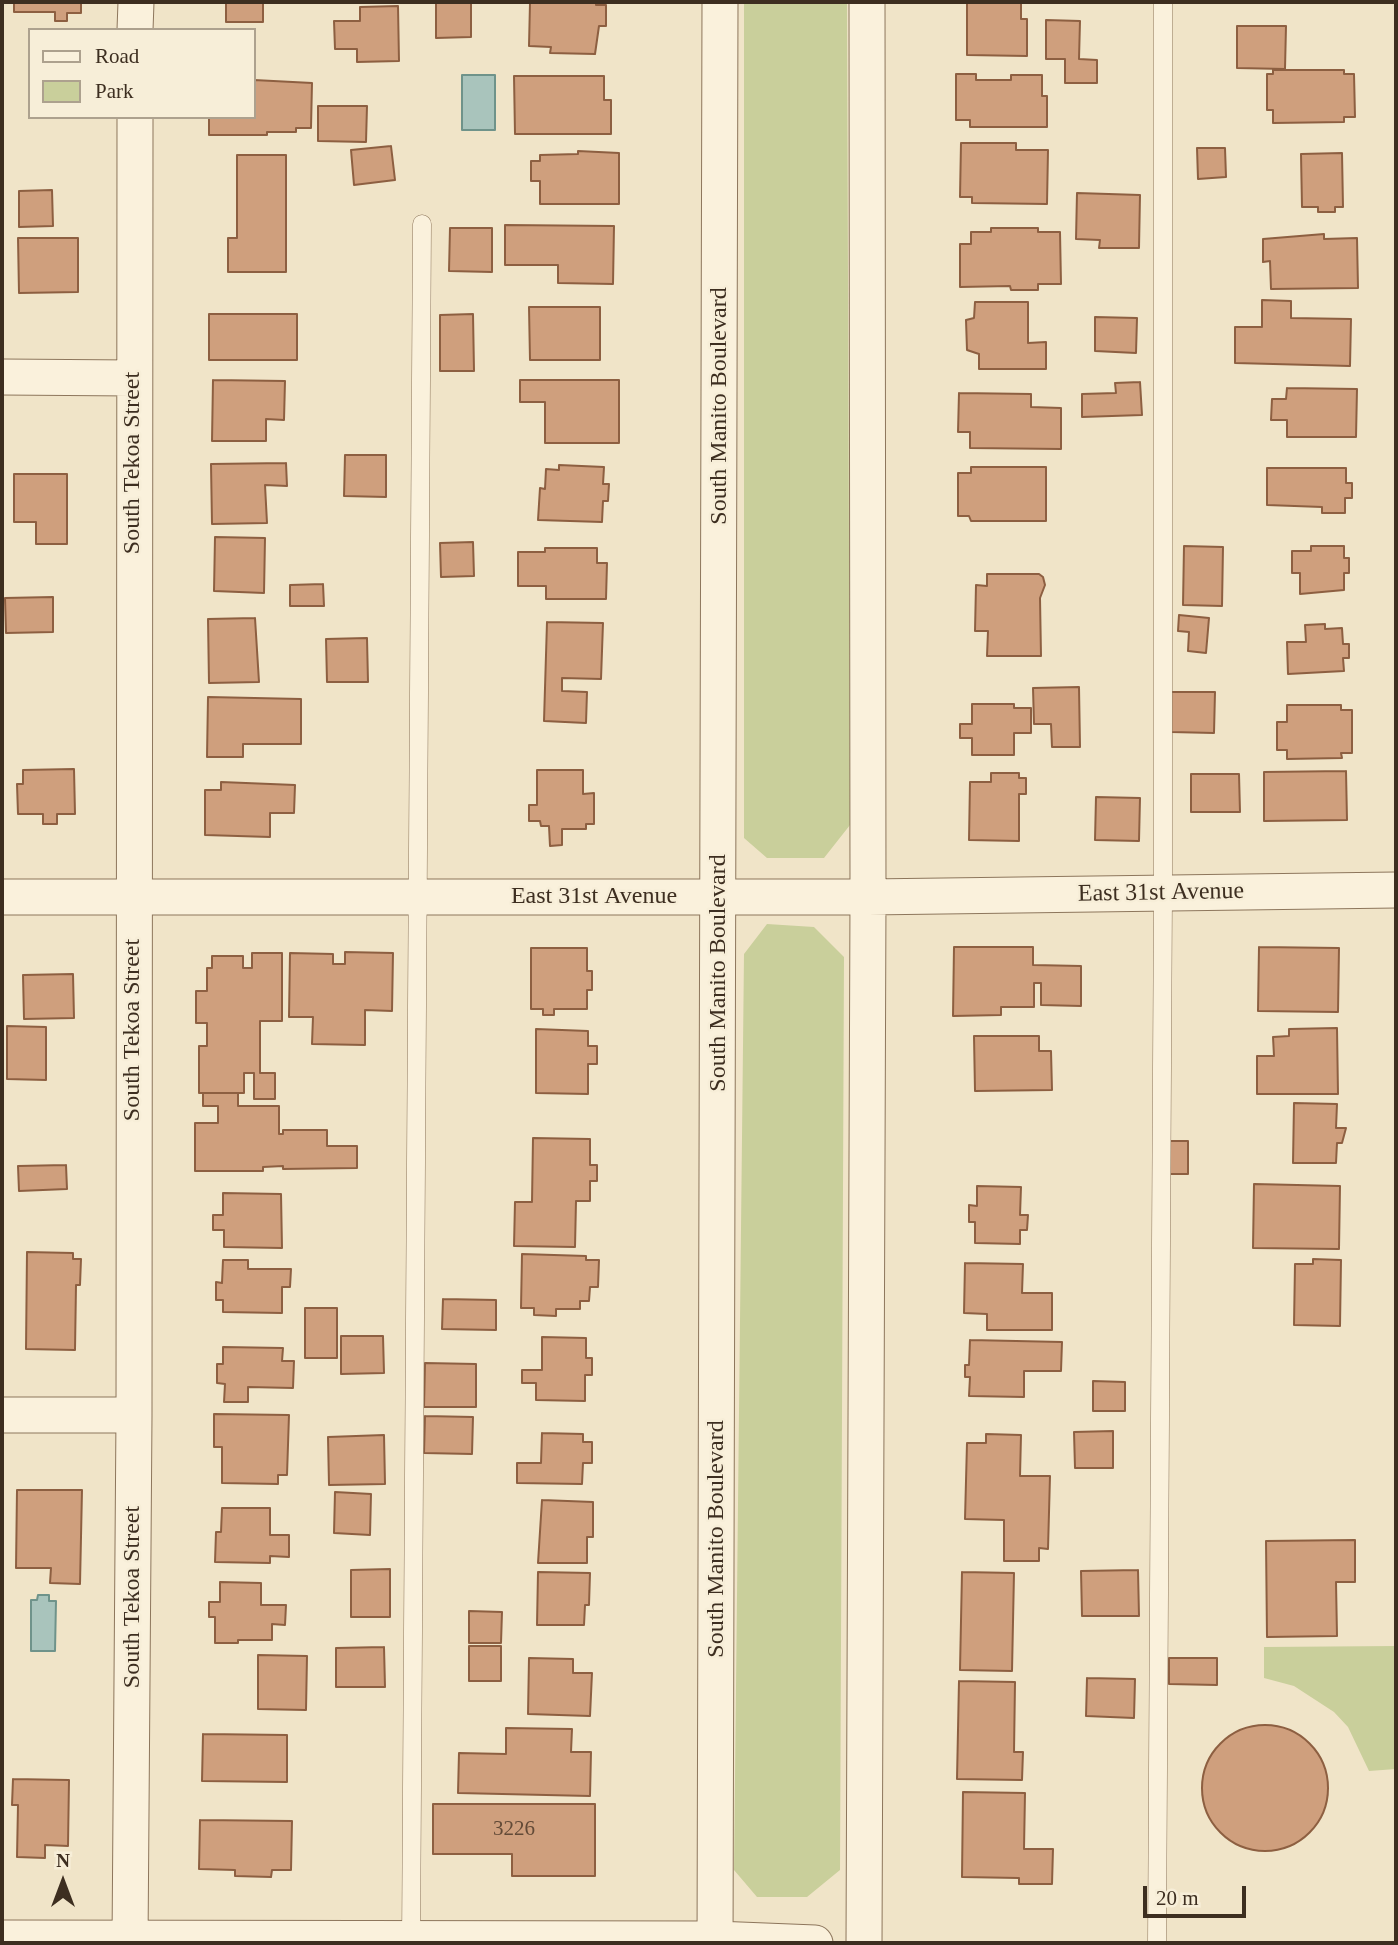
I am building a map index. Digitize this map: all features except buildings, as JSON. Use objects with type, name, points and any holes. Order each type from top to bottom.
[{"type":"street","points":[[135,28],[136,2]]},
{"type":"street","name":"South Manito Boulevard","points":[[715,1941],[720,897],[720,2]]},
{"type":"street","points":[[864,1943],[868,897],[867,2]]},
{"type":"street","name":"South Tekoa Street","points":[[130,1941],[134,1415],[135,119]]},
{"type":"street","points":[[2,377],[133,378]]},
{"type":"street","name":"East 31st Avenue","points":[[2,897],[868,897],[1396,890]]},
{"type":"street","points":[[2,1415],[134,1415]]},
{"type":"street","points":[[2,1938],[130,1941],[814,1943]]},
{"type":"lane","points":[[1157,1943],[1163,892],[1163,2]]},
{"type":"lane","points":[[411,1941],[422,224]]},
{"type":"green space","points":[[744,2],[847,2],[850,825],[824,858],[767,858],[744,838]]},
{"type":"green space","points":[[767,924],[814,927],[844,957],[840,1870],[807,1897],[757,1897],[734,1870],[744,954]]},
{"type":"green space","points":[[1396,1646],[1396,1769],[1369,1771],[1348,1727],[1334,1712],[1294,1686],[1264,1678],[1264,1647]]},
{"type":"water","points":[[462,75],[495,75],[495,130],[462,130]]},
{"type":"water","points":[[38,1595],[49,1595],[49,1601],[56,1601],[55,1651],[31,1651],[31,1600],[37,1600]]}]
